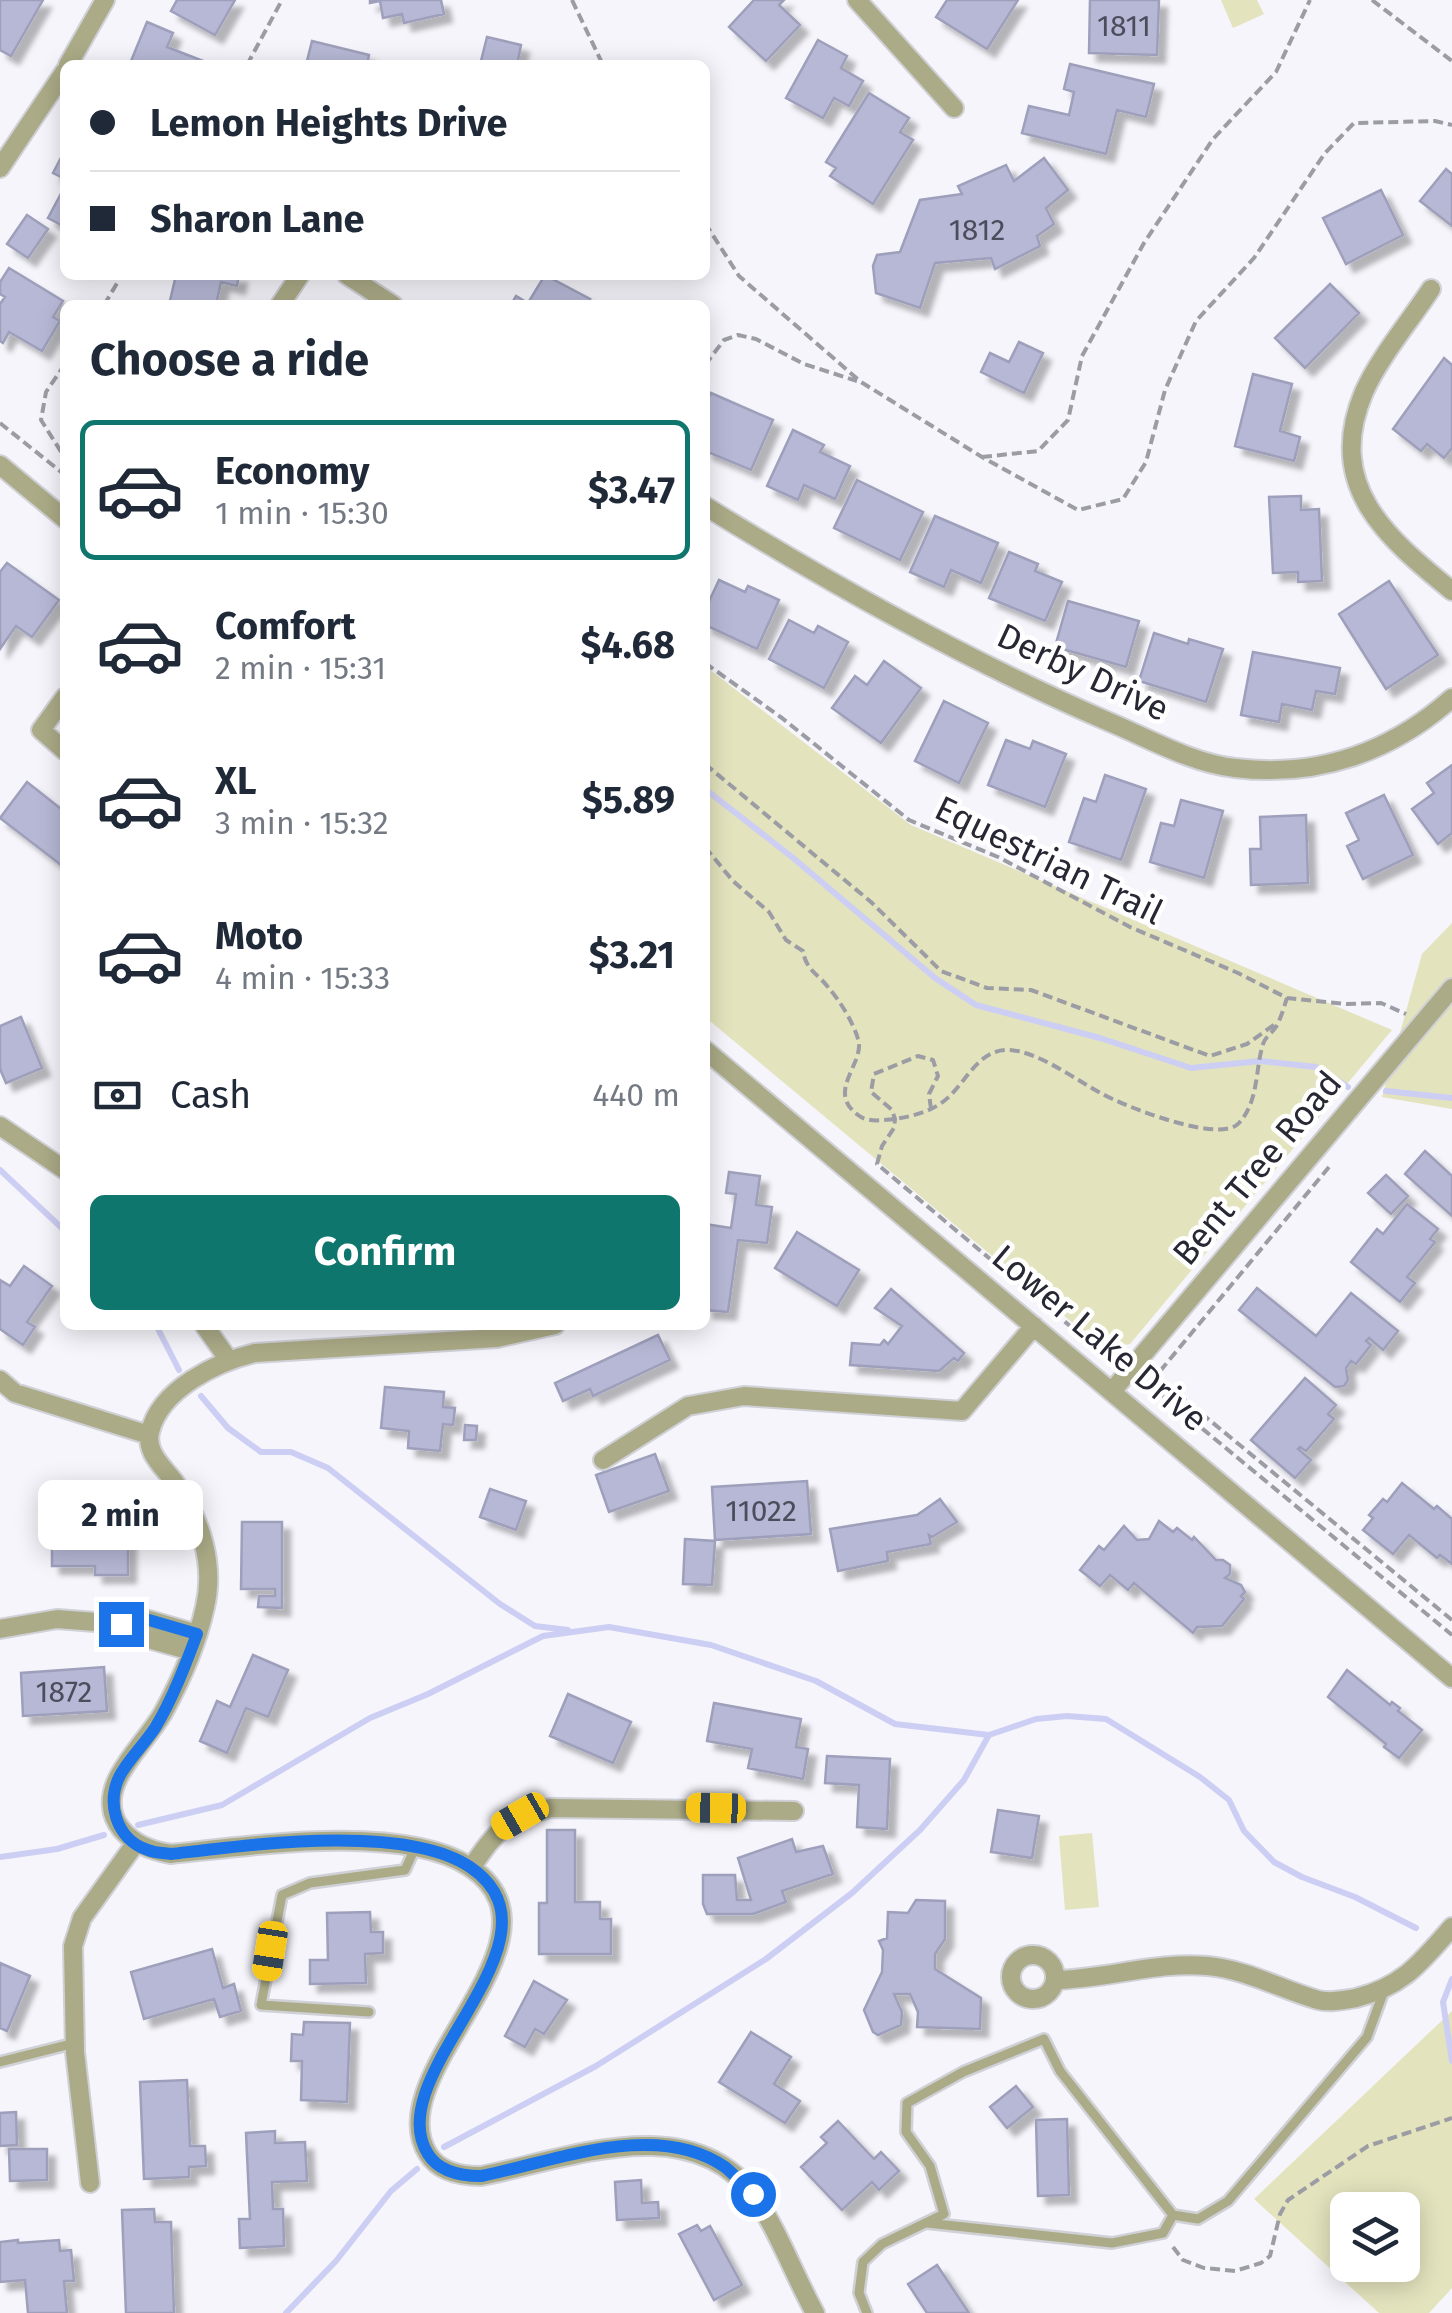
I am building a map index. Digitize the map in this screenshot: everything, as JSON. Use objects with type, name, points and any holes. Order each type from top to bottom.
[{"type":"street","points":[[72,60],[105,0]]},
{"type":"street","points":[[857,0],[954,108]]},
{"type":"street","points":[[0,168],[60,81]]},
{"type":"street","points":[[355,280],[385,300]]},
{"type":"street","points":[[1431,289],[1365,390],[1352,440],[1354,470],[1367,509],[1397,546],[1452,591]]},
{"type":"street","points":[[4,476],[60,516]]},
{"type":"street","name":"Derby Drive","points":[[710,509],[922,632],[1032,687],[1195,759],[1248,769],[1319,767],[1390,743],[1424,723],[1452,698]]},
{"type":"street","points":[[60,705],[41,730],[60,747]]},
{"type":"street","name":"Bent Tree Road","points":[[1113,1390],[1452,988]]},
{"type":"street","name":"Lower Lake Drive","points":[[710,1054],[1452,1678]]},
{"type":"street","points":[[0,1126],[60,1167]]},
{"type":"street","points":[[603,1460],[688,1406],[716,1399],[744,1396],[962,1411],[1034,1326]]},
{"type":"street","points":[[208,1330],[228,1359]]},
{"type":"street","points":[[533,1330],[497,1338],[256,1353],[228,1359],[169,1398],[149,1436],[152,1452],[176,1484],[198,1526],[210,1561],[206,1604],[178,1684],[154,1728],[120,1775],[114,1789],[115,1816],[123,1834],[135,1844],[171,1854],[331,1840],[375,1842],[448,1856],[472,1868],[488,1883],[498,1902],[499,1942],[476,1997],[429,2084],[418,2138],[433,2162],[465,2176],[481,2176],[587,2150],[616,2147],[678,2149],[710,2159],[753,2194],[815,2313]]},
{"type":"street","points":[[0,1380],[15,1393],[149,1436]]},
{"type":"street","points":[[0,1630],[57,1619],[121,1624],[142,1618],[194,1642]]},
{"type":"street","points":[[472,1868],[502,1826],[520,1816],[551,1808],[794,1811]]},
{"type":"street","points":[[90,2183],[75,2043],[73,1946],[82,1918],[135,1844]]},
{"type":"street","points":[[1056,1980],[1157,1967],[1205,1966],[1248,1972],[1322,2002],[1384,1991],[1409,1975],[1452,1927]]},
{"type":"lane","points":[[369,2012],[261,2005],[282,1895],[310,1883],[405,1870],[415,1848]]},
{"type":"lane","points":[[867,2313],[859,2294],[863,2262],[882,2244],[944,2214],[930,2166],[906,2132],[907,2103],[963,2072],[1044,2039],[1060,2071],[1173,2214],[1198,2219],[1228,2201],[1367,2036],[1384,1991]]},
{"type":"lane","points":[[0,2062],[75,2043]]},
{"type":"lane","points":[[926,2222],[1112,2243],[1162,2233],[1173,2214]]},
{"type":"path","points":[[250,60],[282,0]]},
{"type":"path","points":[[572,0],[600,60]]},
{"type":"path","points":[[982,458],[1038,451],[1068,420],[1082,356],[1144,242],[1213,139],[1276,72],[1310,0]]},
{"type":"path","points":[[1372,0],[1452,61]]},
{"type":"path","points":[[710,231],[739,276],[860,382],[982,458],[1078,510],[1124,500],[1146,462],[1165,390],[1196,322],[1254,258],[1325,153],[1354,123],[1452,124]]},
{"type":"path","points":[[710,358],[724,340],[738,335],[756,339],[804,364],[860,382]]},
{"type":"path","points":[[60,371],[46,392],[41,420],[60,450]]},
{"type":"path","points":[[0,423],[60,471]]},
{"type":"path","name":"Equestrian Trail","points":[[710,666],[909,820],[998,857],[1130,927],[1288,998],[1347,1004],[1381,1002],[1410,1016],[1401,1028]]},
{"type":"path","points":[[710,768],[871,902],[941,970],[987,988],[1031,990],[1210,1056],[1247,1044],[1278,1022]]},
{"type":"path","points":[[710,853],[732,881],[770,912],[786,940],[804,951],[807,968],[828,986],[848,1018],[860,1044],[859,1055],[846,1078],[846,1095],[859,1116],[871,1120],[895,1119],[931,1109],[959,1088],[991,1053],[1008,1050],[1032,1056],[1117,1101],[1214,1130],[1232,1129],[1250,1103],[1263,1041],[1278,1022],[1288,998]]},
{"type":"path","points":[[931,1109],[930,1094],[938,1071],[933,1060],[918,1056],[879,1070],[871,1080],[871,1092],[892,1110],[895,1119],[878,1164],[1452,1635]]},
{"type":"path","points":[[1330,1166],[1156,1376],[1452,1620]]},
{"type":"path","points":[[1173,2247],[1183,2260],[1204,2268],[1234,2271],[1261,2263],[1270,2256],[1280,2214],[1288,2200],[1368,2146],[1452,2118]]},
{"type":"green space","points":[[1221,0],[1257,0],[1264,14],[1233,28]]},
{"type":"green space","points":[[710,670],[911,825],[1392,1030],[1130,1344],[1098,1344],[710,1021]]},
{"type":"green space","points":[[1452,923],[1452,1109],[1382,1097],[1422,954]]},
{"type":"green space","points":[[1092,1833],[1099,1907],[1065,1910],[1059,1836]]},
{"type":"green space","points":[[1452,2011],[1452,2288],[1429,2313],[1379,2313],[1345,2282],[1420,2282],[1420,2192],[1330,2192],[1330,2268],[1254,2199]]},
{"type":"building","points":[[0,0],[43,0],[11,56],[0,50]]},
{"type":"building","points":[[177,0],[235,0],[215,35],[171,11]]},
{"type":"building","points":[[370,0],[441,0],[444,14],[404,23],[402,14],[383,18],[380,1]]},
{"type":"building","points":[[754,0],[784,0],[779,5],[800,25],[766,61],[729,27]]},
{"type":"building","points":[[947,0],[1018,0],[987,49],[936,17]]},
{"type":"building","points":[[1090,0],[1159,0],[1157,55],[1089,53]]},
{"type":"building","points":[[147,22],[173,33],[167,47],[200,60],[131,60]]},
{"type":"building","points":[[487,37],[521,45],[518,60],[481,60]]},
{"type":"building","points":[[818,40],[847,56],[841,68],[863,81],[849,106],[834,98],[823,118],[786,98]]},
{"type":"building","points":[[312,41],[369,55],[368,60],[307,60]]},
{"type":"building","points":[[1070,64],[1154,84],[1146,117],[1117,110],[1106,154],[1022,133],[1029,106],[1069,115],[1074,92],[1064,89]]},
{"type":"building","points":[[869,93],[909,118],[900,132],[913,140],[873,204],[830,176],[836,168],[826,162]]},
{"type":"building","points":[[1044,158],[1068,190],[1046,208],[1054,224],[1037,236],[1040,246],[995,269],[991,258],[935,263],[920,308],[876,293],[873,266],[877,255],[900,252],[920,200],[962,194],[958,186],[1006,165],[1014,181]]},
{"type":"building","points":[[1446,169],[1452,174],[1452,226],[1420,201]]},
{"type":"building","points":[[1381,190],[1403,235],[1346,264],[1323,218]]},
{"type":"building","points":[[60,195],[60,224],[48,218]]},
{"type":"building","points":[[27,215],[48,229],[28,258],[7,244]]},
{"type":"building","points":[[9,268],[61,300],[53,317],[60,321],[42,351],[9,332],[3,343],[0,341],[0,304],[5,297],[0,294],[0,282]]},
{"type":"building","points":[[175,280],[238,280],[237,286],[221,282],[217,300],[170,300]]},
{"type":"building","points":[[542,280],[554,280],[590,299],[589,300],[530,300]]},
{"type":"building","points":[[1330,284],[1359,313],[1305,368],[1275,338]]},
{"type":"building","points":[[1019,342],[1043,353],[1024,393],[981,372],[990,353],[1009,362]]},
{"type":"building","points":[[1444,358],[1452,365],[1452,448],[1444,458],[1427,444],[1421,451],[1393,429]]},
{"type":"building","points":[[1253,374],[1292,384],[1280,431],[1300,437],[1294,461],[1235,446]]},
{"type":"building","points":[[710,395],[773,420],[751,470],[710,453]]},
{"type":"building","points":[[793,430],[824,445],[820,452],[850,466],[835,499],[804,485],[798,500],[767,486]]},
{"type":"building","points":[[857,480],[923,512],[900,560],[834,528]]},
{"type":"building","points":[[1301,496],[1301,510],[1319,509],[1322,581],[1298,582],[1298,572],[1273,573],[1269,497]]},
{"type":"building","points":[[935,516],[998,543],[981,583],[951,570],[944,587],[910,572]]},
{"type":"building","points":[[1009,552],[1038,564],[1035,571],[1062,582],[1045,621],[989,598]]},
{"type":"building","points":[[7,563],[59,600],[32,637],[16,626],[0,649],[0,572]]},
{"type":"building","points":[[719,580],[745,592],[748,586],[779,600],[757,649],[710,627],[710,599]]},
{"type":"building","points":[[1389,581],[1438,655],[1386,689],[1339,614]]},
{"type":"building","points":[[1068,601],[1139,621],[1126,667],[1055,647]]},
{"type":"building","points":[[789,620],[814,633],[818,626],[848,642],[824,688],[769,659]]},
{"type":"building","points":[[1154,633],[1188,644],[1189,639],[1223,649],[1206,702],[1139,681]]},
{"type":"building","points":[[1253,652],[1340,668],[1335,694],[1316,691],[1312,710],[1282,704],[1279,722],[1241,715]]},
{"type":"building","points":[[884,661],[921,688],[881,743],[832,708],[855,676],[867,685]]},
{"type":"building","points":[[944,701],[988,723],[959,783],[915,761]]},
{"type":"building","points":[[1006,740],[1030,749],[1033,741],[1066,754],[1045,807],[988,785]]},
{"type":"building","points":[[1452,765],[1452,833],[1438,844],[1412,809],[1434,793],[1427,783]]},
{"type":"building","points":[[1105,775],[1146,789],[1121,860],[1069,842],[1084,798],[1096,802]]},
{"type":"building","points":[[27,782],[60,808],[60,864],[0,818]]},
{"type":"building","points":[[1384,795],[1413,855],[1363,879],[1347,846],[1359,840],[1346,813]]},
{"type":"building","points":[[1181,800],[1223,811],[1204,878],[1150,862],[1161,823],[1174,826]]},
{"type":"building","points":[[1306,815],[1308,883],[1251,885],[1250,849],[1261,849],[1260,817]]},
{"type":"building","points":[[21,1017],[42,1068],[6,1083],[0,1069],[0,1026]]},
{"type":"building","points":[[1425,1151],[1452,1176],[1452,1216],[1405,1174]]},
{"type":"building","points":[[729,1172],[760,1176],[756,1205],[772,1207],[767,1243],[738,1240],[728,1312],[710,1310],[710,1225],[731,1228],[736,1194],[726,1193]]},
{"type":"building","points":[[1386,1175],[1408,1196],[1391,1214],[1368,1193]]},
{"type":"building","points":[[1407,1204],[1438,1229],[1430,1239],[1435,1242],[1407,1277],[1415,1283],[1400,1302],[1351,1262],[1377,1229],[1383,1234]]},
{"type":"building","points":[[797,1232],[859,1270],[837,1306],[775,1268]]},
{"type":"building","points":[[24,1266],[52,1286],[27,1322],[35,1327],[23,1345],[0,1329],[0,1280],[10,1286]]},
{"type":"building","points":[[1257,1288],[1316,1336],[1351,1293],[1398,1331],[1383,1350],[1369,1338],[1366,1341],[1371,1345],[1356,1364],[1351,1361],[1346,1368],[1348,1380],[1344,1386],[1335,1387],[1239,1310]]},
{"type":"building","points":[[891,1289],[964,1353],[958,1361],[954,1358],[939,1371],[850,1365],[852,1343],[880,1345],[884,1340],[888,1344],[902,1326],[875,1308]]},
{"type":"building","points":[[658,1335],[670,1360],[593,1396],[590,1389],[563,1401],[555,1383]]},
{"type":"building","points":[[1305,1378],[1336,1405],[1328,1414],[1334,1419],[1306,1451],[1298,1449],[1311,1460],[1295,1478],[1251,1440]]},
{"type":"building","points":[[385,1387],[444,1392],[443,1407],[455,1408],[453,1425],[443,1424],[440,1451],[408,1448],[409,1431],[381,1428]]},
{"type":"building","points":[[465,1425],[477,1426],[476,1440],[464,1440]]},
{"type":"building","points":[[655,1454],[669,1491],[609,1512],[596,1475]]},
{"type":"building","points":[[807,1481],[811,1534],[715,1540],[712,1487]]},
{"type":"building","points":[[1402,1483],[1452,1519],[1452,1564],[1440,1555],[1437,1558],[1409,1535],[1393,1554],[1363,1530],[1373,1518],[1369,1515],[1383,1499],[1387,1502]]},
{"type":"building","points":[[490,1489],[526,1501],[516,1530],[480,1517]]},
{"type":"building","points":[[940,1499],[957,1522],[932,1537],[929,1535],[931,1544],[887,1552],[888,1561],[838,1571],[830,1529],[917,1515]]},
{"type":"building","points":[[84,1517],[128,1517],[128,1575],[95,1575],[95,1566],[52,1566],[52,1527],[84,1527]]},
{"type":"building","points":[[1159,1521],[1173,1532],[1177,1528],[1192,1540],[1194,1537],[1216,1560],[1230,1565],[1230,1574],[1225,1578],[1241,1585],[1245,1592],[1241,1596],[1244,1599],[1222,1626],[1197,1627],[1193,1633],[1134,1583],[1128,1590],[1110,1575],[1100,1586],[1080,1570],[1099,1546],[1104,1550],[1124,1526],[1137,1540],[1149,1539]]},
{"type":"building","points":[[242,1522],[282,1522],[282,1608],[258,1607],[259,1596],[275,1596],[275,1589],[241,1589]]},
{"type":"building","points":[[685,1539],[715,1541],[712,1585],[683,1584]]},
{"type":"building","points":[[253,1655],[288,1670],[268,1717],[246,1708],[227,1753],[200,1741],[217,1701],[230,1707]]},
{"type":"building","points":[[104,1667],[107,1711],[23,1716],[21,1673]]},
{"type":"building","points":[[1347,1670],[1390,1705],[1392,1702],[1400,1708],[1398,1711],[1422,1730],[1399,1758],[1328,1697]]},
{"type":"building","points":[[568,1694],[631,1722],[613,1763],[550,1736]]},
{"type":"building","points":[[714,1703],[801,1719],[796,1747],[808,1749],[803,1779],[748,1768],[752,1749],[707,1741]]},
{"type":"building","points":[[827,1756],[890,1759],[887,1829],[857,1827],[859,1785],[825,1783]]},
{"type":"building","points":[[998,1810],[1039,1816],[1032,1858],[991,1852]]},
{"type":"building","points":[[547,1830],[575,1830],[575,1902],[600,1902],[600,1919],[611,1919],[611,1954],[539,1954],[539,1903],[547,1903]]},
{"type":"building","points":[[792,1839],[796,1852],[823,1846],[833,1874],[782,1891],[786,1902],[753,1914],[707,1914],[703,1875],[735,1875],[737,1900],[751,1900],[738,1858]]},
{"type":"building","points":[[916,1900],[945,1901],[945,1939],[935,1954],[935,1969],[981,1998],[980,2029],[917,2027],[918,2012],[910,1994],[894,1994],[902,2012],[901,2025],[878,2035],[873,2032],[864,2010],[882,1972],[883,1950],[879,1941],[887,1938],[888,1912],[908,1913]]},
{"type":"building","points":[[370,1912],[371,1932],[383,1932],[383,1953],[365,1954],[366,1983],[310,1984],[310,1960],[328,1960],[327,1913]]},
{"type":"building","points":[[212,1949],[223,1988],[234,1984],[241,2011],[220,2017],[214,1999],[144,2019],[131,1972]]},
{"type":"building","points":[[0,1963],[30,1976],[7,2031],[0,2028]]},
{"type":"building","points":[[534,1981],[567,2000],[544,2034],[535,2029],[525,2047],[505,2036]]},
{"type":"building","points":[[304,2022],[350,2023],[347,2102],[301,2100],[302,2061],[291,2061],[292,2034],[303,2035]]},
{"type":"building","points":[[751,2032],[791,2057],[774,2084],[800,2101],[785,2123],[719,2082]]},
{"type":"building","points":[[187,2080],[190,2146],[205,2146],[206,2166],[189,2167],[189,2177],[144,2179],[140,2082]]},
{"type":"building","points":[[1016,2086],[1033,2107],[1007,2128],[990,2107]]},
{"type":"building","points":[[16,2112],[17,2145],[0,2146],[0,2113]]},
{"type":"building","points":[[1067,2119],[1069,2195],[1038,2196],[1036,2120]]},
{"type":"building","points":[[838,2121],[874,2159],[881,2152],[899,2171],[879,2190],[872,2182],[842,2210],[801,2167],[827,2143],[821,2137]]},
{"type":"building","points":[[275,2131],[275,2143],[305,2142],[307,2181],[272,2182],[273,2209],[283,2209],[284,2246],[240,2248],[239,2219],[250,2219],[246,2133]]},
{"type":"building","points":[[9,2149],[47,2149],[47,2180],[10,2181]]},
{"type":"building","points":[[641,2180],[642,2203],[658,2202],[659,2218],[617,2220],[615,2182]]},
{"type":"building","points":[[154,2209],[155,2222],[171,2222],[174,2313],[126,2313],[122,2210]]},
{"type":"building","points":[[697,2225],[701,2231],[710,2226],[742,2285],[714,2300],[679,2234]]},
{"type":"building","points":[[59,2240],[60,2251],[71,2250],[74,2281],[64,2281],[67,2313],[28,2313],[25,2280],[0,2282],[0,2242]]},
{"type":"building","points":[[937,2265],[969,2313],[927,2313],[908,2284]]},
{"type":"waterway","points":[[710,793],[935,978],[976,1005],[1100,1038],[1191,1068],[1260,1061],[1316,1067],[1348,1087]]},
{"type":"waterway","points":[[1386,1091],[1452,1098]]},
{"type":"waterway","points":[[0,1170],[60,1226]]},
{"type":"waterway","points":[[159,1330],[179,1370]]},
{"type":"waterway","points":[[201,1396],[228,1428],[261,1452],[291,1452],[328,1468],[500,1604],[535,1626],[568,1630]]},
{"type":"waterway","points":[[138,1825],[222,1805],[370,1718],[428,1694],[543,1636],[609,1627],[711,1645],[816,1681],[895,1724],[989,1735],[1036,1719],[1106,1719],[1200,1777],[1229,1800],[1244,1831],[1274,1862],[1416,1928]]},
{"type":"waterway","points":[[444,2147],[596,2066],[766,1959],[852,1893],[920,1830],[964,1780],[989,1735]]},
{"type":"waterway","points":[[0,1857],[57,1849],[104,1835]]},
{"type":"waterway","points":[[1452,1979],[1443,2002],[1452,2061]]},
{"type":"waterway","points":[[286,2313],[336,2261],[391,2191],[417,2169]]},
{"type":"route","points":[[121,1624],[142,1618],[197,1634],[178,1684],[114,1789],[115,1816],[123,1834],[135,1844],[171,1854],[331,1840],[375,1842],[448,1856],[472,1868],[488,1883],[498,1902],[499,1942],[476,1997],[429,2084],[418,2138],[433,2162],[465,2176],[481,2176],[587,2150],[648,2146],[678,2149],[724,2167],[753,2194]]}]
